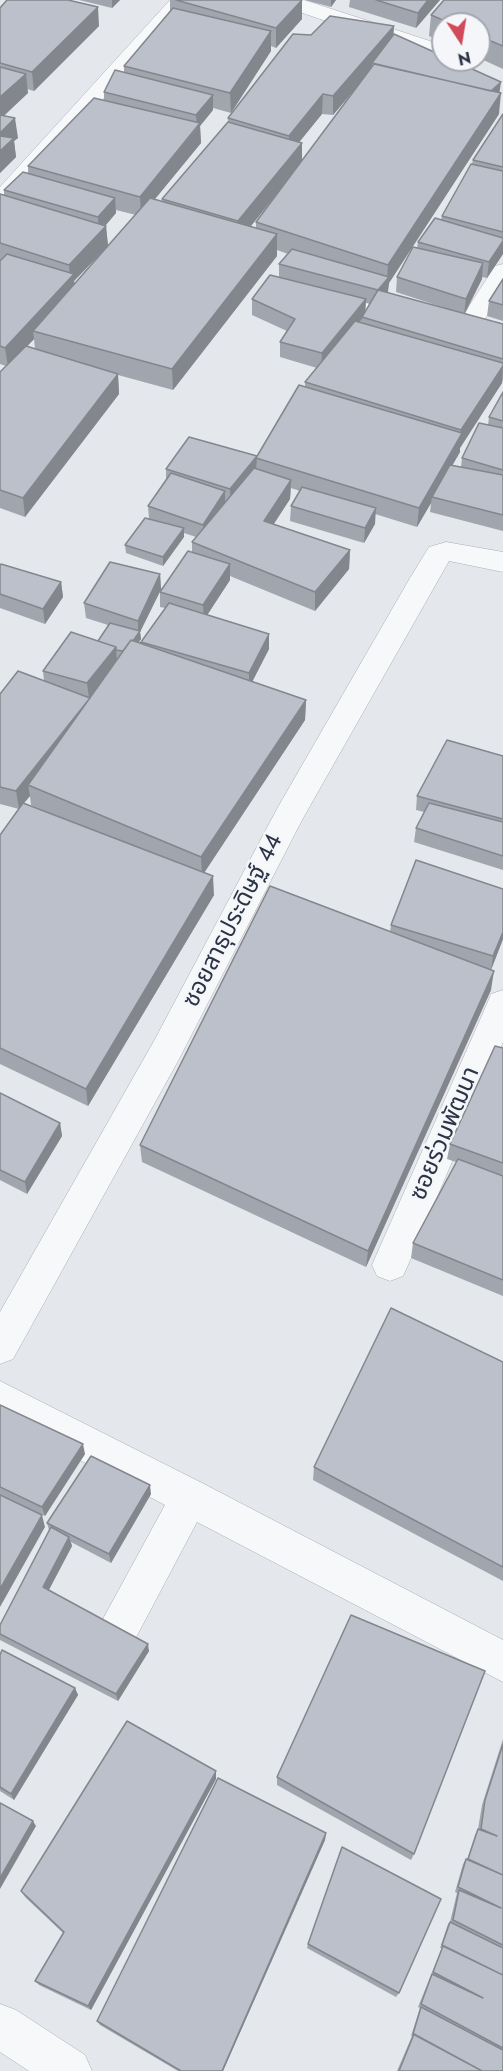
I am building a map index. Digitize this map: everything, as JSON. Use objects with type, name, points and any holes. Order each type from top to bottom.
[{"type":"street","points":[[0,201],[181,0]]},
{"type":"street","points":[[283,0],[431,51]]},
{"type":"street","points":[[294,293],[453,327],[471,322],[503,271]]},
{"type":"street","name":"ซอยสาธุประดิษฐ์ 44","points":[[0,1347],[166,1052],[289,815],[439,554],[446,551],[503,562]]},
{"type":"street","name":"ซอยร่วมพัฒนา","points":[[390,1265],[503,1004]]},
{"type":"street","points":[[0,1399],[503,1662]]},
{"type":"street","points":[[118,1631],[190,1497]]},
{"type":"street","points":[[0,2026],[69,2071]]},
{"type":"building","points":[[7,0],[68,0],[98,7],[32,72],[0,63],[0,8]]},
{"type":"building","points":[[176,0],[302,0],[276,28]]},
{"type":"building","points":[[376,0],[428,0],[418,13]]},
{"type":"building","points":[[444,0],[503,0],[503,46],[491,41],[491,12],[434,12]]},
{"type":"building","points":[[173,8],[271,31],[230,93],[124,66]]},
{"type":"building","points":[[330,16],[394,26],[333,96],[323,94],[289,136],[228,118],[293,34],[311,35]]},
{"type":"building","points":[[394,34],[431,51],[431,72],[479,72],[501,82],[491,91],[372,63]]},
{"type":"building","points":[[374,64],[501,93],[388,265],[256,222]]},
{"type":"building","points":[[0,67],[26,74],[0,97]]},
{"type":"building","points":[[115,70],[213,95],[196,115],[104,92]]},
{"type":"building","points":[[94,98],[200,123],[140,197],[28,166]]},
{"type":"building","points":[[503,114],[503,167],[473,160]]},
{"type":"building","points":[[0,115],[15,118],[0,133]]},
{"type":"building","points":[[228,122],[302,143],[238,221],[162,199]]},
{"type":"building","points":[[0,136],[14,138],[0,151]]},
{"type":"building","points":[[471,164],[503,171],[503,232],[442,216]]},
{"type":"building","points":[[23,172],[115,198],[98,217],[4,190]]},
{"type":"building","points":[[0,194],[106,226],[69,265],[0,243]]},
{"type":"building","points":[[150,198],[277,234],[172,369],[33,331]]},
{"type":"building","points":[[435,218],[503,238],[503,241],[489,262],[418,242]]},
{"type":"building","points":[[413,247],[483,263],[466,299],[397,277]]},
{"type":"building","points":[[292,249],[389,277],[378,290],[279,264]]},
{"type":"building","points":[[7,254],[74,274],[5,348],[0,346],[0,261]]},
{"type":"building","points":[[270,275],[366,299],[322,353],[280,342],[295,319],[252,299]]},
{"type":"building","points":[[503,279],[503,305],[489,301]]},
{"type":"building","points":[[378,290],[503,324],[503,359],[362,317]]},
{"type":"building","points":[[355,321],[503,363],[503,366],[461,430],[305,382]]},
{"type":"building","points":[[26,346],[118,374],[23,498],[0,490],[0,372]]},
{"type":"building","points":[[299,385],[462,433],[419,508],[256,458]]},
{"type":"building","points":[[503,392],[503,421],[489,417]]},
{"type":"building","points":[[479,423],[503,428],[503,470],[462,458]]},
{"type":"building","points":[[189,437],[257,456],[230,489],[166,469]]},
{"type":"building","points":[[450,465],[503,475],[503,515],[432,497]]},
{"type":"building","points":[[254,468],[291,480],[264,521],[350,550],[315,592],[192,542]]},
{"type":"building","points":[[171,473],[225,491],[203,525],[148,506]]},
{"type":"building","points":[[302,487],[376,508],[365,528],[291,506]]},
{"type":"building","points":[[145,518],[184,528],[163,557],[125,545]]},
{"type":"building","points":[[188,551],[230,564],[203,605],[160,592]]},
{"type":"building","points":[[110,562],[160,574],[138,621],[84,603]]},
{"type":"building","points":[[1,564],[61,582],[43,609],[0,594]]},
{"type":"building","points":[[169,603],[269,634],[249,673],[141,642]]},
{"type":"building","points":[[110,623],[140,631],[123,651],[116,650],[116,647],[98,641]]},
{"type":"building","points":[[71,632],[116,647],[87,683],[43,671]]},
{"type":"building","points":[[131,640],[306,700],[201,857],[28,785]]},
{"type":"building","points":[[18,671],[90,698],[16,791],[0,787],[0,694]]},
{"type":"building","points":[[447,740],[503,756],[503,819],[417,796]]},
{"type":"building","points":[[23,803],[213,876],[86,1089],[0,1048],[0,835]]},
{"type":"building","points":[[429,803],[503,822],[503,856],[416,828]]},
{"type":"building","points":[[416,860],[503,889],[503,932],[493,956],[391,925]]},
{"type":"building","points":[[270,886],[494,971],[368,1251],[140,1145]]},
{"type":"building","points":[[495,1046],[503,1048],[503,1163],[450,1144]]},
{"type":"building","points":[[0,1093],[60,1123],[25,1182],[0,1170]]},
{"type":"building","points":[[458,1159],[503,1176],[503,1280],[413,1243]]},
{"type":"building","points":[[391,1308],[503,1362],[503,1567],[314,1467]]},
{"type":"building","points":[[0,1405],[83,1444],[42,1507],[0,1487]]},
{"type":"building","points":[[91,1456],[150,1485],[109,1554],[47,1523]]},
{"type":"building","points":[[0,1495],[42,1515],[0,1589]]},
{"type":"building","points":[[51,1527],[69,1537],[43,1587],[148,1644],[116,1694],[0,1634],[0,1625]]},
{"type":"building","points":[[351,1615],[485,1671],[414,1854],[277,1777]]},
{"type":"building","points":[[2,1650],[75,1688],[11,1794],[0,1787],[0,1655]]},
{"type":"building","points":[[127,1721],[216,1771],[88,2006],[35,1981],[64,1932],[21,1891]]},
{"type":"building","points":[[503,1744],[503,1875],[468,1859],[478,1829],[497,1836],[481,1829],[485,1800]]},
{"type":"building","points":[[218,1778],[326,1833],[222,2071],[181,2071],[97,2021]]},
{"type":"building","points":[[0,1803],[33,1821],[0,1878]]},
{"type":"building","points":[[342,1847],[441,1899],[399,1993],[308,1944]]},
{"type":"building","points":[[466,1859],[503,1875],[503,1945],[453,1920],[459,1890],[501,1908],[458,1887]]},
{"type":"building","points":[[450,1922],[503,1948],[503,1975],[442,1945]]},
{"type":"building","points":[[443,1946],[503,1975],[503,2048],[421,2004],[432,1974],[483,1998],[433,1972]]},
{"type":"building","points":[[421,2007],[503,2050],[503,2071],[482,2071],[413,2034]]},
{"type":"building","points":[[414,2034],[482,2071],[399,2071]]}]
